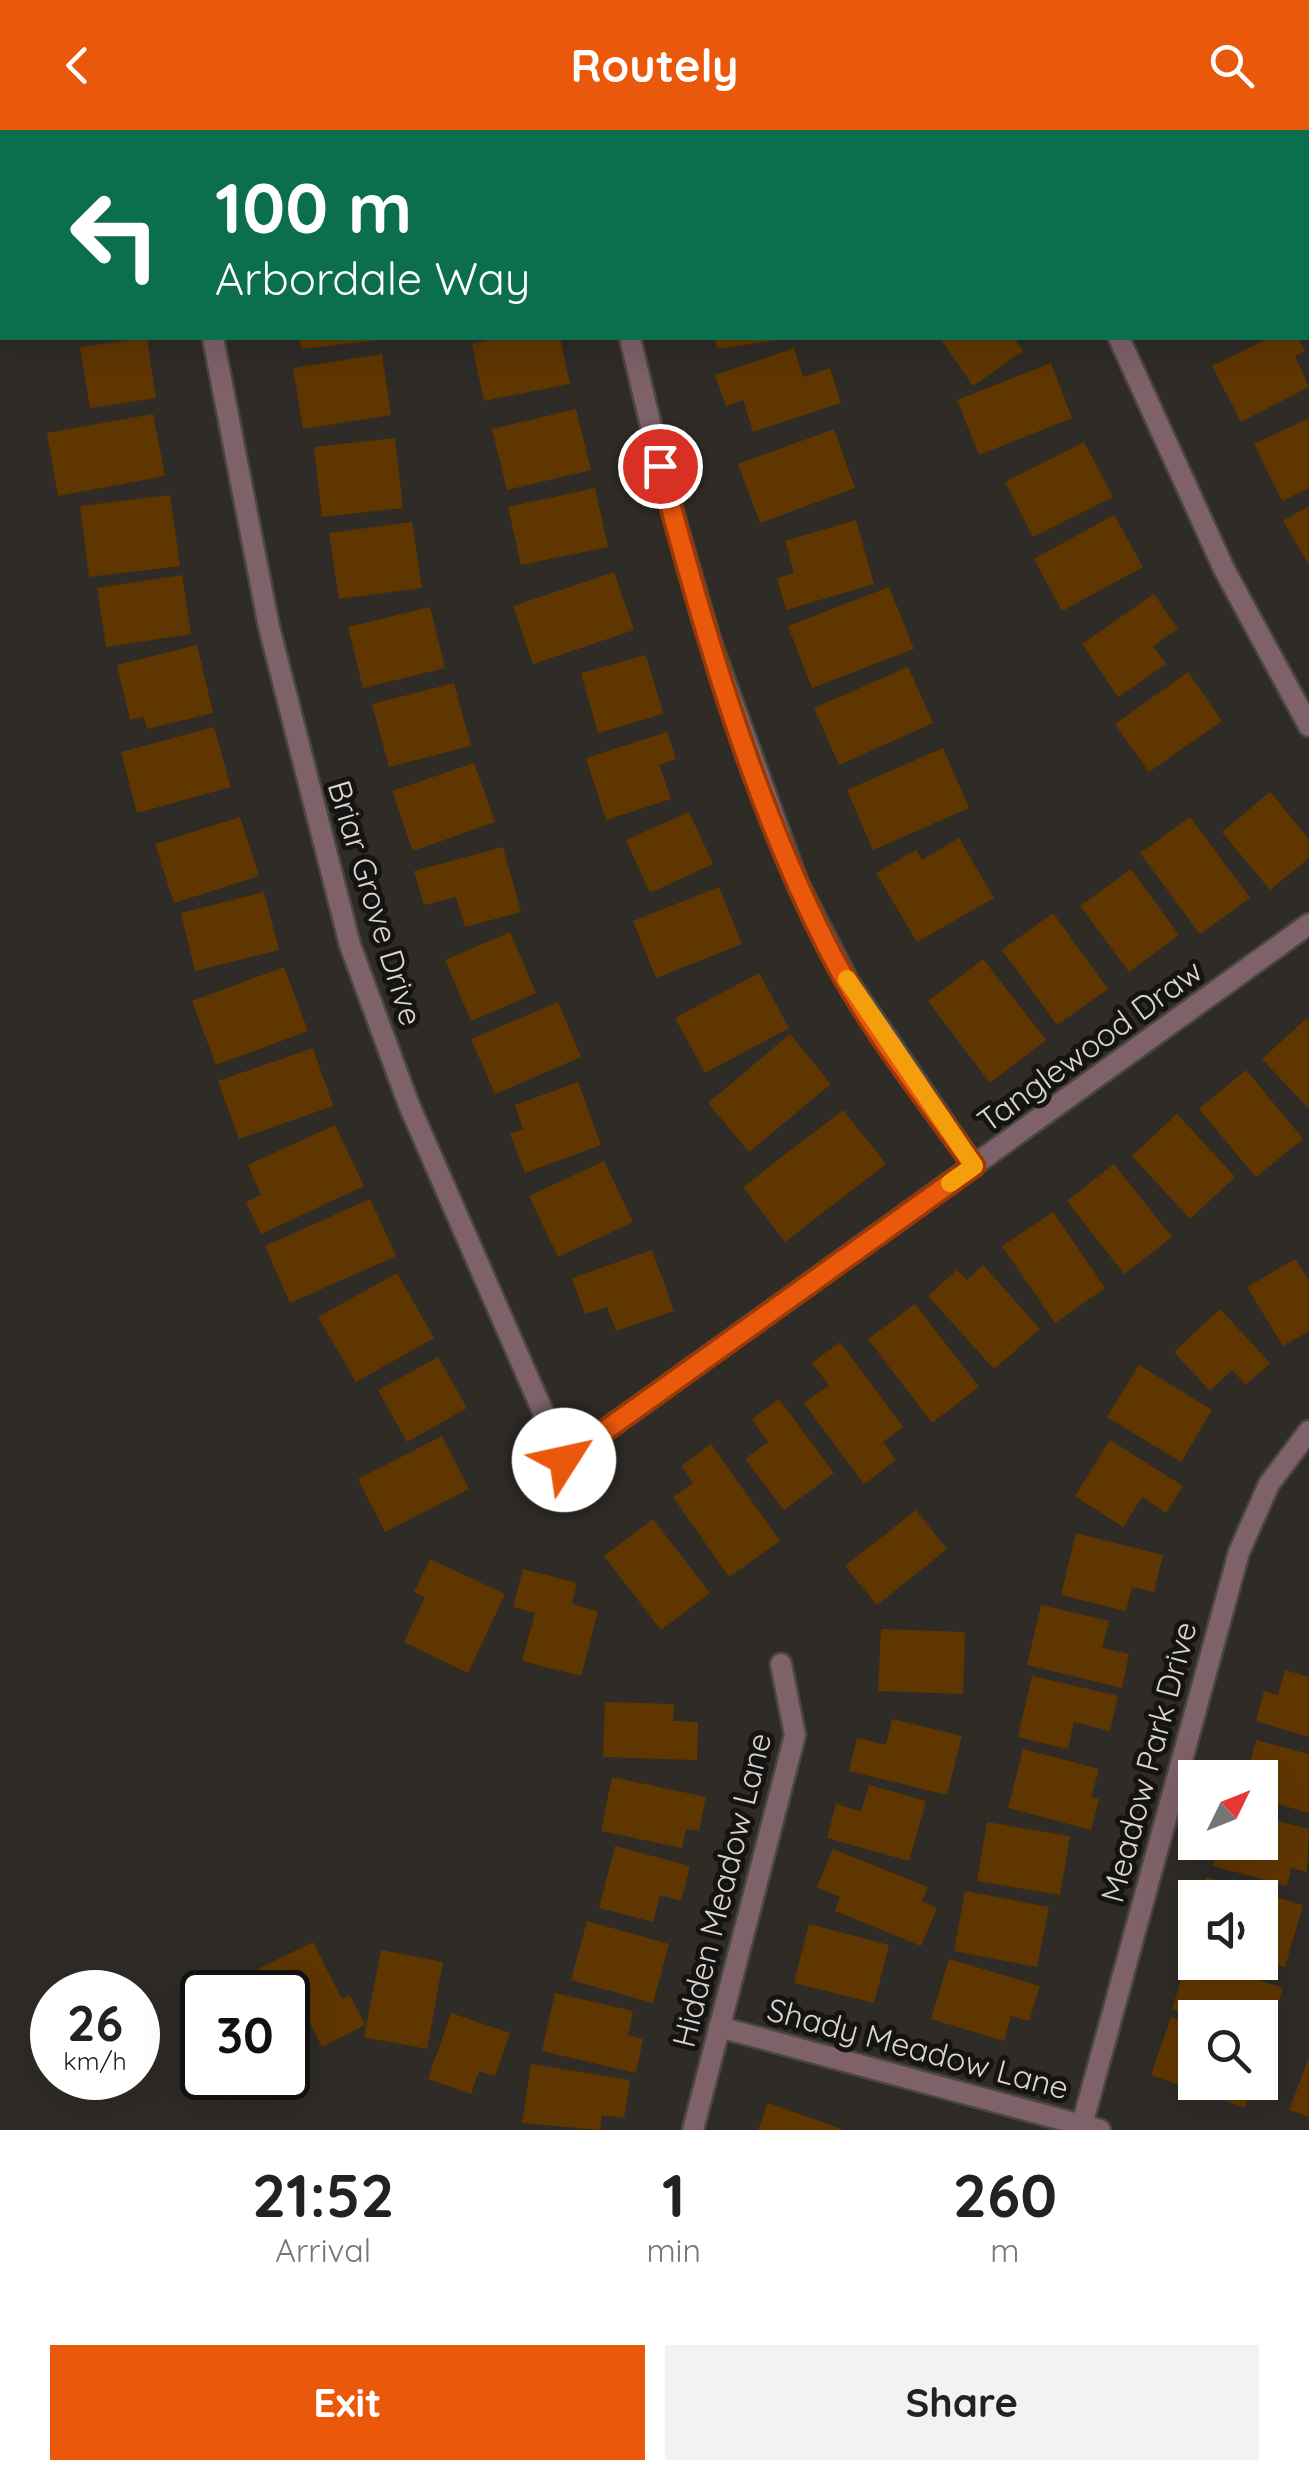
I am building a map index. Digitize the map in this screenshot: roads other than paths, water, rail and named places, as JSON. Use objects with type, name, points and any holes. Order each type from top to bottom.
[{"type":"street","name":"Briar Grove Drive","points":[[214,340],[269,627],[350,945],[416,1123],[564,1460]]},
{"type":"street","points":[[630,340],[666,489],[710,640],[798,884],[849,983],[974,1166]]},
{"type":"street","points":[[1120,340],[1224,569],[1309,726]]},
{"type":"street","name":"Tanglewood Draw","points":[[564,1460],[1309,924]]},
{"type":"street","name":"Meadow Park Drive","points":[[1091,2127],[1239,1552],[1269,1484],[1309,1431]]},
{"type":"street","name":"Hidden Meadow Lane","points":[[693,2130],[795,1736],[781,1664]]},
{"type":"street","name":"Shady Meadow Lane","points":[[719,2026],[1091,2127]]}]
